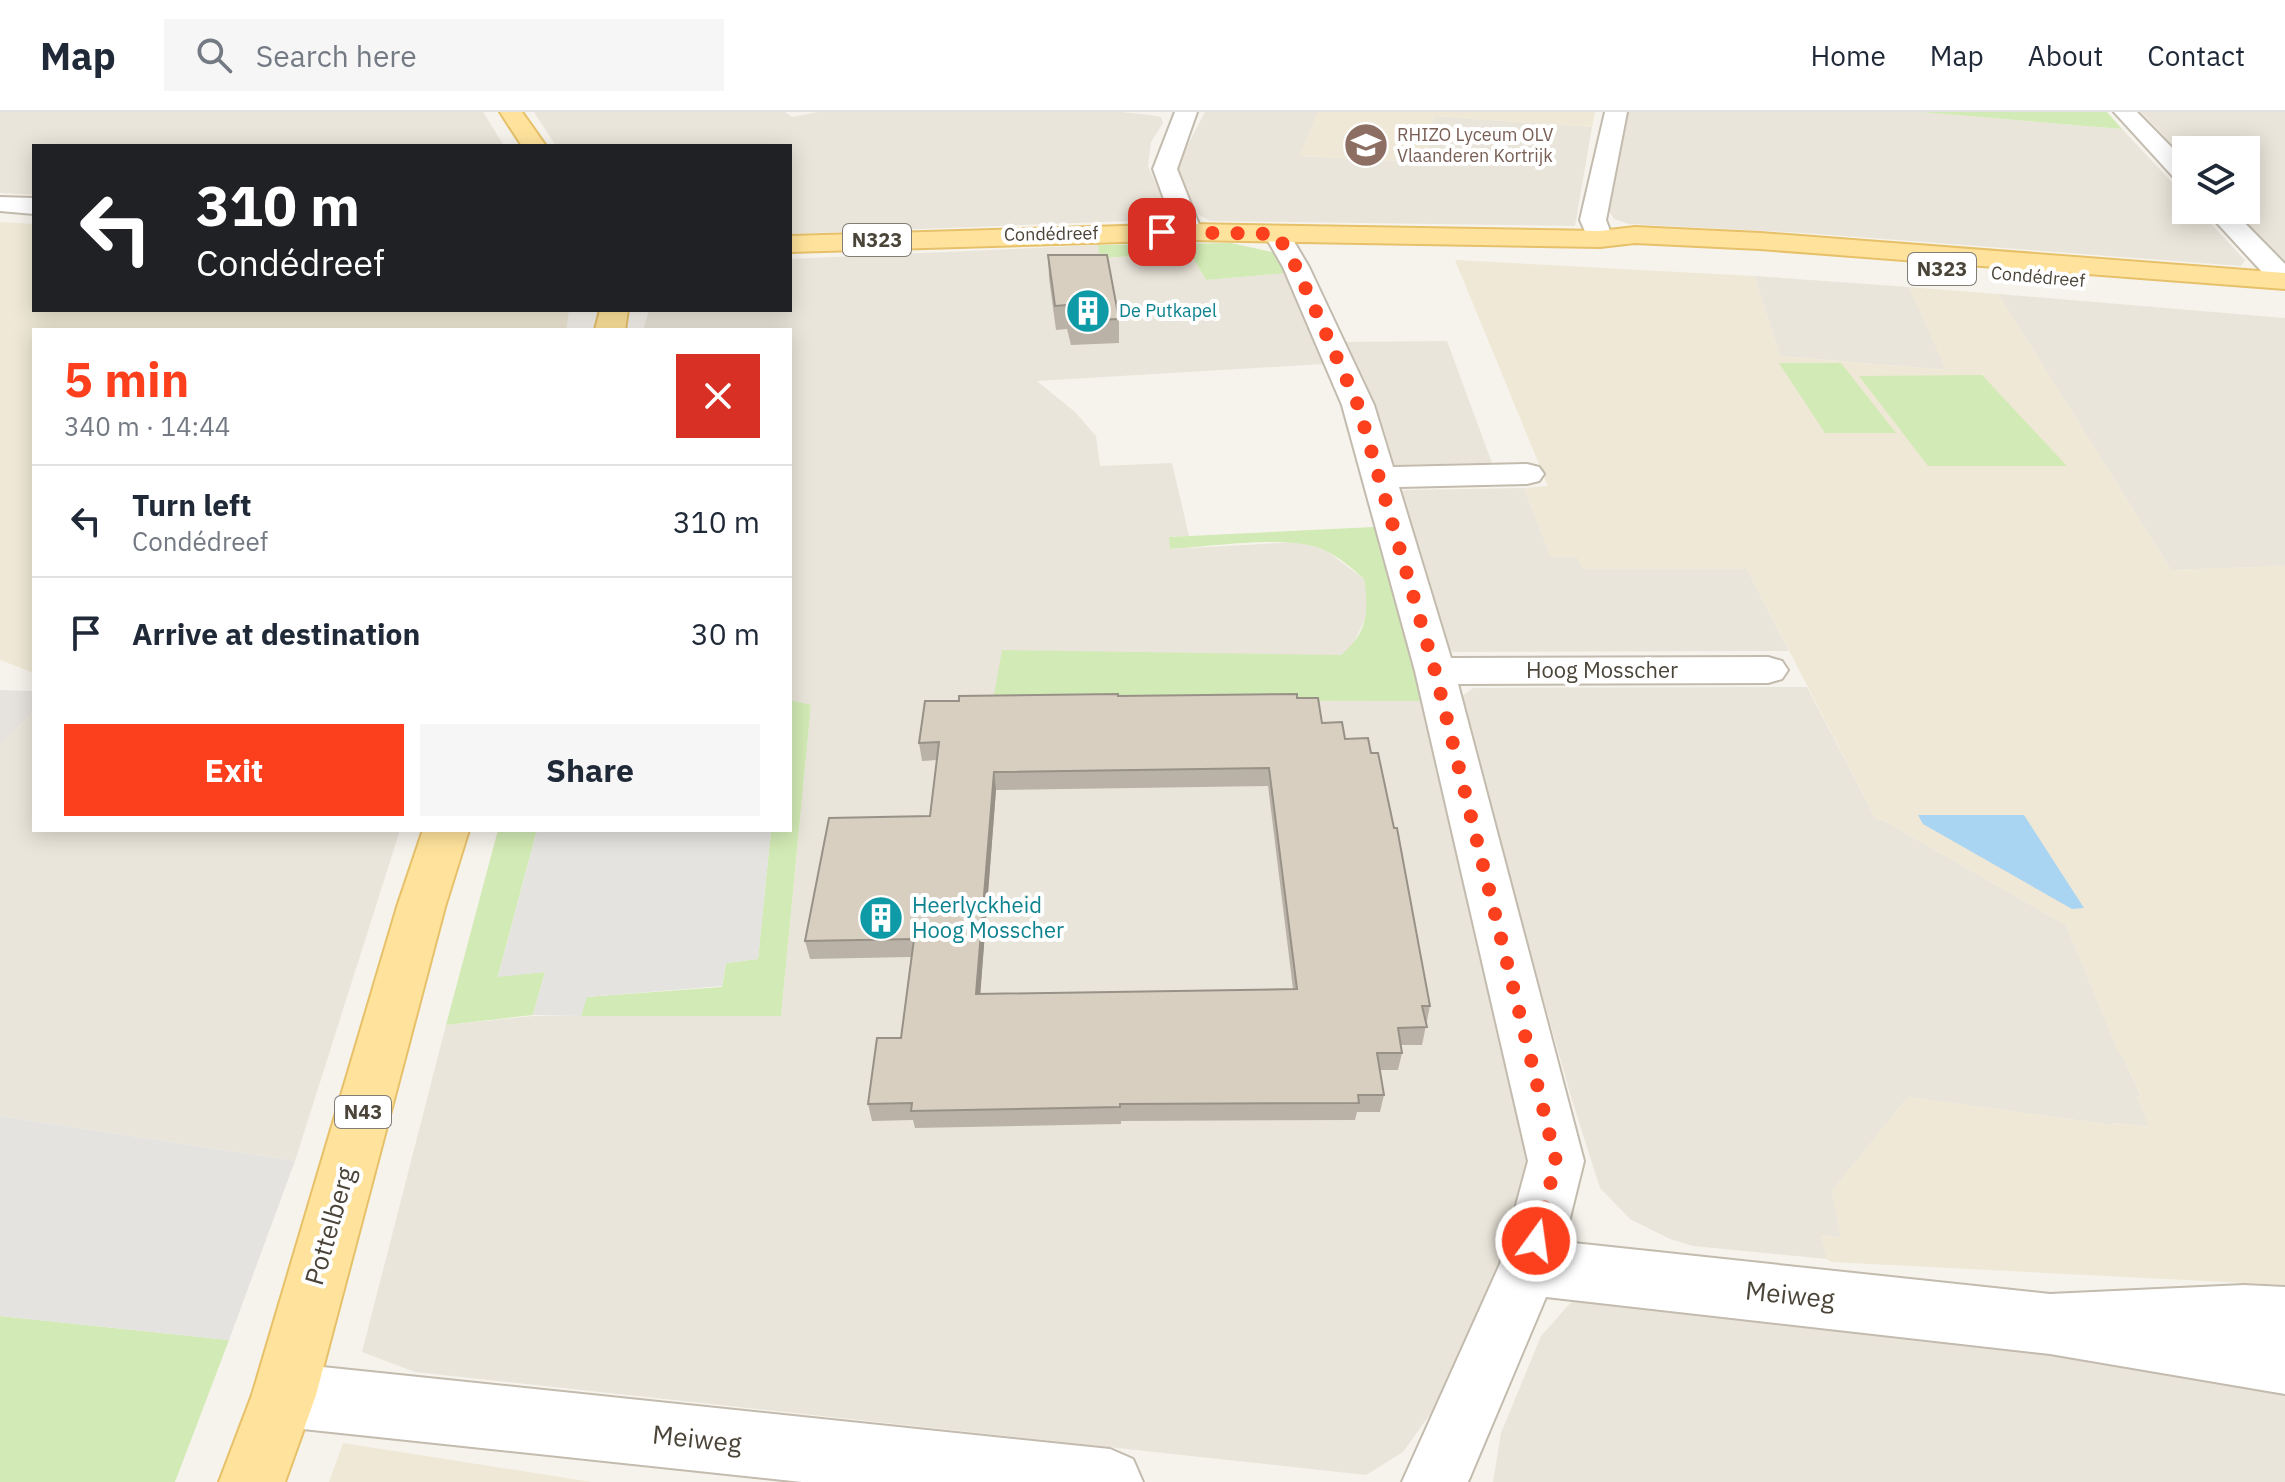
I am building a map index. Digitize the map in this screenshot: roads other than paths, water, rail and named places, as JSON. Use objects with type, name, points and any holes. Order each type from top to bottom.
[{"type":"main road","points":[[511,112],[533,144]]},
{"type":"main road","name":"Condédreef","points":[[792,244],[1189,232],[1600,239],[1635,235],[1760,241],[2285,281]]},
{"type":"main road","name":"Condédreef","points":[[1600,239],[1641,246],[2285,297]]},
{"type":"main road","name":"Pottelberg","points":[[252,1482],[284,1395],[445,832]]},
{"type":"street","points":[[1156,112],[1185,113],[1165,169],[1189,232]]},
{"type":"street","points":[[1600,239],[1593,220],[1616,112]]},
{"type":"street","points":[[2125,112],[2172,161]]},
{"type":"street","points":[[0,204],[32,206]]},
{"type":"street","points":[[2231,224],[2285,281]]},
{"type":"street","points":[[1277,234],[1296,267],[1358,405],[1435,671],[1556,1161],[1529,1267],[1435,1482]]},
{"type":"street","points":[[1377,477],[1527,474]]},
{"type":"street","name":"Hoog Mosscher","points":[[1435,671],[1768,670]]},
{"type":"street","name":"Meiweg","points":[[1529,1267],[2050,1324],[2285,1363]]},
{"type":"street","name":"Meiweg","points":[[2050,1324],[2244,1315],[2285,1317]]},
{"type":"street","name":"Meiweg","points":[[284,1395],[1110,1482]]},
{"type":"water","points":[[1918,815],[2024,815],[2084,908],[2072,909],[1923,824]]},
{"type":"place","name":"RHIZO Lyceum OLV Vlaanderen Kortrijk","points":[[1366,145]]},
{"type":"place","name":"De Putkapel","points":[[1088,311]]},
{"type":"place","name":"Heerlyckheid Hoog Mosscher","points":[[881,918]]}]
